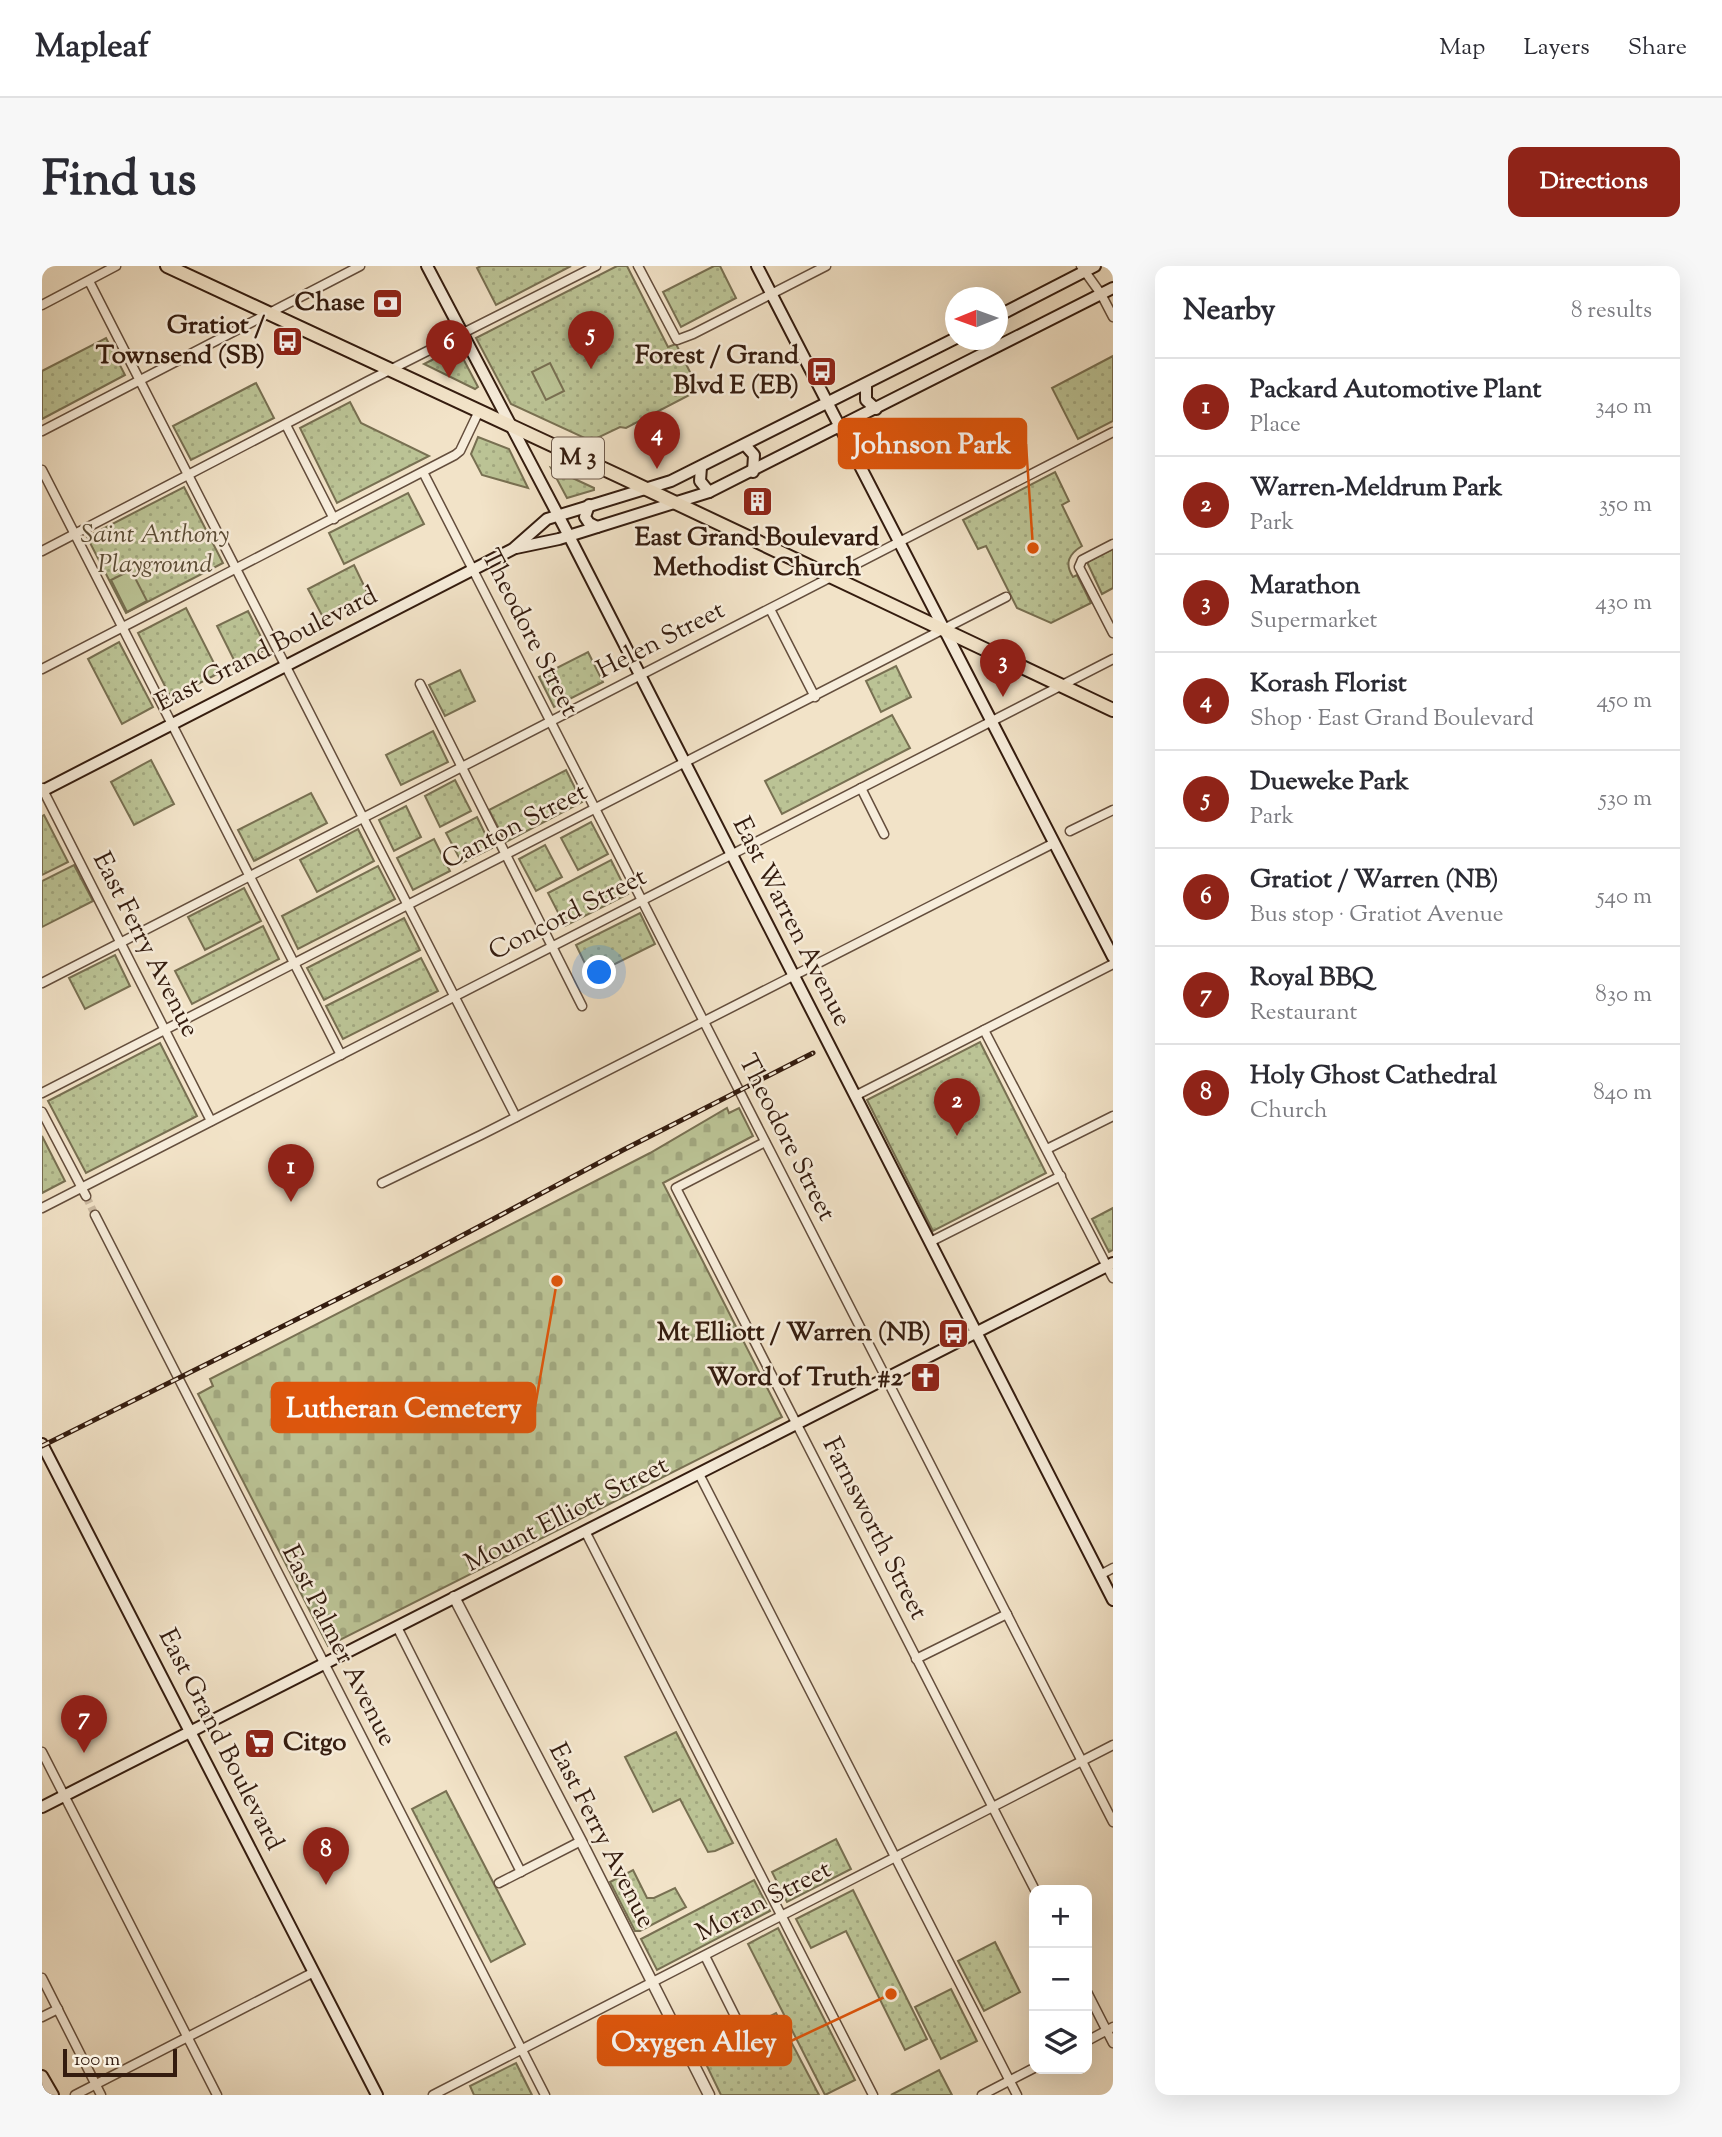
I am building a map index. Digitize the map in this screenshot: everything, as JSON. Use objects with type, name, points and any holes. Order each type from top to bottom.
[{"type":"main road","name":"M 3","points":[[167,266],[1113,710]]},
{"type":"main road","name":"East Warren Avenue","points":[[427,266],[513,427],[1113,1600]]},
{"type":"main road","points":[[757,266],[1113,957]]},
{"type":"main road","points":[[1008,310],[1082,269],[1095,266]]},
{"type":"main road","name":"East Grand Boulevard","points":[[42,790],[513,549],[569,536],[709,492],[1113,288]]},
{"type":"main road","name":"East Grand Boulevard","points":[[513,549],[546,520],[671,481],[945,344]]},
{"type":"main road","points":[[866,384],[866,400],[876,409]]},
{"type":"main road","points":[[745,445],[754,455],[753,472]]},
{"type":"main road","points":[[701,467],[700,481],[709,492]]},
{"type":"main road","points":[[589,505],[585,517],[597,527]]},
{"type":"main road","name":"Mount Elliott Street","points":[[42,1807],[1110,1265]]},
{"type":"main road","name":"East Grand Boulevard","points":[[42,1444],[377,2095]]},
{"type":"main road","points":[[42,2076],[53,2095]]},
{"type":"street","points":[[42,305],[116,266]]},
{"type":"street","points":[[42,431],[360,266]]},
{"type":"street","points":[[42,551],[596,266]]},
{"type":"street","points":[[638,266],[677,340],[826,266]]},
{"type":"street","points":[[1082,269],[1101,294],[1113,317]]},
{"type":"street","points":[[89,281],[516,1117]]},
{"type":"street","points":[[42,669],[458,453],[479,411]]},
{"type":"street","points":[[286,425],[334,519]]},
{"type":"street","name":"Helen Street","points":[[42,983],[1113,432]]},
{"type":"street","points":[[42,470],[341,1055]]},
{"type":"street","name":"Theodore Street","points":[[423,472],[1113,1822]]},
{"type":"street","points":[[1113,544],[1080,562],[1079,567],[1113,633]]},
{"type":"street","name":"Canton Street","points":[[42,1093],[1006,597]]},
{"type":"street","points":[[770,609],[815,696]]},
{"type":"street","name":"Concord Street","points":[[42,1208],[1113,659]]},
{"type":"street","points":[[420,684],[582,1006]]},
{"type":"street","points":[[861,788],[884,834]]},
{"type":"street","name":"East Ferry Avenue","points":[[42,790],[211,1121]]},
{"type":"street","points":[[1070,831],[1113,810]]},
{"type":"street","points":[[382,1183],[1054,843]]},
{"type":"street","points":[[855,1097],[1113,964]]},
{"type":"street","points":[[984,1030],[1110,1265],[1113,1279]]},
{"type":"street","points":[[42,1112],[86,1196]]},
{"type":"street","points":[[1047,1149],[1113,1116]]},
{"type":"street","name":"Farnsworth Street","points":[[765,1142],[676,1188],[1032,1885]]},
{"type":"street","points":[[930,1242],[1061,1176]]},
{"type":"street","name":"East Palmer Avenue","points":[[95,1215],[545,2095]]},
{"type":"street","points":[[699,1474],[1017,2095]]},
{"type":"street","points":[[585,1531],[873,2095]]},
{"type":"street","points":[[1100,1575],[1113,1568]]},
{"type":"street","name":"East Ferry Avenue","points":[[454,1597],[709,2095]]},
{"type":"street","points":[[916,1659],[1007,1614]]},
{"type":"street","points":[[397,1627],[521,1872]]},
{"type":"street","name":"Moran Street","points":[[433,2095],[1113,1745]]},
{"type":"street","points":[[42,1752],[217,2095]]},
{"type":"street","points":[[499,1883],[581,1841]]},
{"type":"street","points":[[705,1956],[745,2036]]},
{"type":"street","points":[[75,2095],[314,1972]]},
{"type":"street","points":[[42,1978],[101,2095]]},
{"type":"street","points":[[1092,2000],[1110,2029],[1113,2043]]},
{"type":"street","points":[[42,2017],[58,2010]]},
{"type":"street","points":[[1092,2038],[1110,2029]]},
{"type":"street","points":[[982,2095],[1029,2071]]},
{"type":"green space","points":[[571,266],[496,305],[477,268]]},
{"type":"green space","points":[[617,266],[627,266],[668,347],[676,344],[699,390],[626,428],[620,427],[591,441],[511,404],[476,338]]},
{"type":"green space","points":[[714,266],[720,266],[736,298],[681,327],[663,292]]},
{"type":"green space","points":[[106,338],[125,375],[42,419],[42,371]]},
{"type":"green space","points":[[457,347],[478,387],[475,389],[424,364]]},
{"type":"green space","points":[[1113,356],[1113,421],[1078,439],[1052,388]]},
{"type":"green space","points":[[550,363],[564,391],[546,400],[532,372]]},
{"type":"green space","points":[[256,383],[274,418],[191,460],[173,426]]},
{"type":"green space","points":[[350,402],[361,423],[429,456],[337,503],[300,428]]},
{"type":"green space","points":[[478,437],[509,449],[528,488],[482,475],[471,454]]},
{"type":"green space","points":[[551,468],[594,488],[594,490],[567,498]]},
{"type":"green space","points":[[1055,472],[1069,501],[1062,505],[1082,546],[1069,559],[1069,567],[1073,577],[1077,575],[1091,603],[1051,623],[1017,608],[986,546],[978,549],[963,520]]},
{"type":"green space","name":"Saint Anthony Playground","points":[[184,487],[223,563],[126,613],[87,537]]},
{"type":"green space","points":[[408,493],[424,524],[344,564],[329,533]]},
{"type":"green space","points":[[1113,549],[1113,588],[1102,594],[1087,562]]},
{"type":"green space","points":[[354,565],[369,596],[324,619],[308,589]]},
{"type":"green space","points":[[131,570],[147,601],[127,612],[111,580]]},
{"type":"green space","points":[[186,608],[219,673],[171,698],[138,633]]},
{"type":"green space","points":[[248,611],[267,649],[236,664],[217,626]]},
{"type":"green space","points":[[119,642],[153,707],[122,724],[88,659]]},
{"type":"green space","points":[[588,652],[603,682],[554,707],[539,677]]},
{"type":"green space","points":[[896,666],[911,697],[881,712],[866,681]]},
{"type":"green space","points":[[460,670],[475,701],[445,716],[429,685]]},
{"type":"green space","points":[[892,715],[910,748],[782,814],[765,781]]},
{"type":"green space","points":[[433,731],[448,762],[401,785],[386,755]]},
{"type":"green space","points":[[151,760],[174,804],[134,825],[111,782]]},
{"type":"green space","points":[[566,770],[582,802],[506,842],[489,810]]},
{"type":"green space","points":[[455,780],[471,811],[440,827],[425,796]]},
{"type":"green space","points":[[311,793],[327,823],[254,861],[238,830]]},
{"type":"green space","points":[[406,806],[421,837],[394,851],[379,820]]},
{"type":"green space","points":[[44,815],[68,862],[42,875],[42,816]]},
{"type":"green space","points":[[477,817],[492,848],[462,863],[446,833]]},
{"type":"green space","points":[[591,822],[608,854],[578,870],[561,838]]},
{"type":"green space","points":[[358,829],[374,861],[317,892],[300,860]]},
{"type":"green space","points":[[434,839],[450,871],[413,890],[397,858]]},
{"type":"green space","points":[[545,845],[562,877],[536,891],[519,859]]},
{"type":"green space","points":[[611,860],[628,894],[565,926],[548,893]]},
{"type":"green space","points":[[74,865],[93,901],[42,927],[42,881]]},
{"type":"green space","points":[[378,866],[395,899],[298,949],[282,916]]},
{"type":"green space","points":[[244,888],[261,921],[205,950],[188,917]]},
{"type":"green space","points":[[640,913],[655,944],[591,976],[576,945]]},
{"type":"green space","points":[[404,918],[420,950],[324,1000],[307,968]]},
{"type":"green space","points":[[263,926],[279,959],[192,1004],[175,971]]},
{"type":"green space","points":[[115,955],[130,986],[85,1009],[69,978]]},
{"type":"green space","points":[[421,958],[438,991],[343,1039],[326,1006]]},
{"type":"green space","points":[[980,1042],[1046,1173],[933,1231],[867,1100]]},
{"type":"green space","points":[[160,1043],[197,1116],[86,1173],[48,1101]]},
{"type":"green space","points":[[727,1108],[729,1113],[739,1108],[753,1136],[663,1183],[782,1417],[328,1646],[198,1394],[213,1386],[210,1379],[650,1153]]},
{"type":"green space","points":[[42,1136],[65,1181],[42,1193]]},
{"type":"green space","points":[[1113,1208],[1113,1250],[1109,1252],[1092,1219]]},
{"type":"green space","points":[[676,1732],[733,1843],[715,1851],[708,1852],[680,1799],[653,1812],[625,1757]]},
{"type":"green space","points":[[446,1791],[525,1944],[491,1962],[412,1809]]},
{"type":"green space","points":[[836,1839],[851,1869],[787,1902],[772,1872]]},
{"type":"green space","points":[[633,1870],[647,1898],[654,1898],[675,1888],[686,1907],[640,1931],[635,1931],[610,1882]]},
{"type":"green space","points":[[754,1880],[770,1911],[657,1970],[641,1939]]},
{"type":"green space","points":[[853,1890],[927,2039],[905,2050],[846,1931],[811,1948],[796,1919]]},
{"type":"green space","points":[[778,1928],[855,2080],[825,2095],[748,1944]]},
{"type":"green space","points":[[995,1942],[1020,1992],[984,2011],[958,1961]]},
{"type":"green space","points":[[951,1989],[977,2041],[941,2059],[915,2007]]},
{"type":"green space","points":[[776,2013],[819,2095],[721,2095],[706,2064],[743,2046],[752,2035],[749,2027]]},
{"type":"green space","points":[[516,2063],[532,2095],[474,2095],[470,2086]]},
{"type":"green space","points":[[939,2070],[952,2095],[891,2095]]},
{"type":"tunnel","points":[[86,1196],[95,1215]]},
{"type":"railway","points":[[42,1446],[416,1260],[813,1053]]},
{"type":"place","name":"Chase","points":[[388,303]]},
{"type":"place","name":"Gratiot / Townsend (SB)","points":[[288,341]]},
{"type":"place","name":"Dueweke Park","points":[[591,369]]},
{"type":"place","name":"Forest / Grand Blvd E (EB)","points":[[822,371]]},
{"type":"place","name":"Gratiot / Warren (NB)","points":[[449,378]]},
{"type":"place","name":"Korash Florist","points":[[657,469]]},
{"type":"place","name":"East Grand Boulevard Methodist Church","points":[[757,502]]},
{"type":"place","name":"Johnson Park","points":[[1033,548]]},
{"type":"place","name":"Marathon","points":[[1003,697]]},
{"type":"place","name":"Warren-Meldrum Park","points":[[957,1136]]},
{"type":"place","name":"Packard Automotive Plant","points":[[291,1202]]},
{"type":"place","name":"Lutheran Cemetery","points":[[557,1281]]},
{"type":"place","name":"Mt Elliott / Warren (NB)","points":[[954,1333]]},
{"type":"place","name":"Word of Truth #2","points":[[926,1378]]},
{"type":"place","name":"Citgo","points":[[260,1743]]},
{"type":"place","name":"Royal BBQ","points":[[84,1753]]},
{"type":"place","name":"Holy Ghost Cathedral","points":[[326,1885]]},
{"type":"place","name":"Oxygen Alley","points":[[891,1994]]}]
